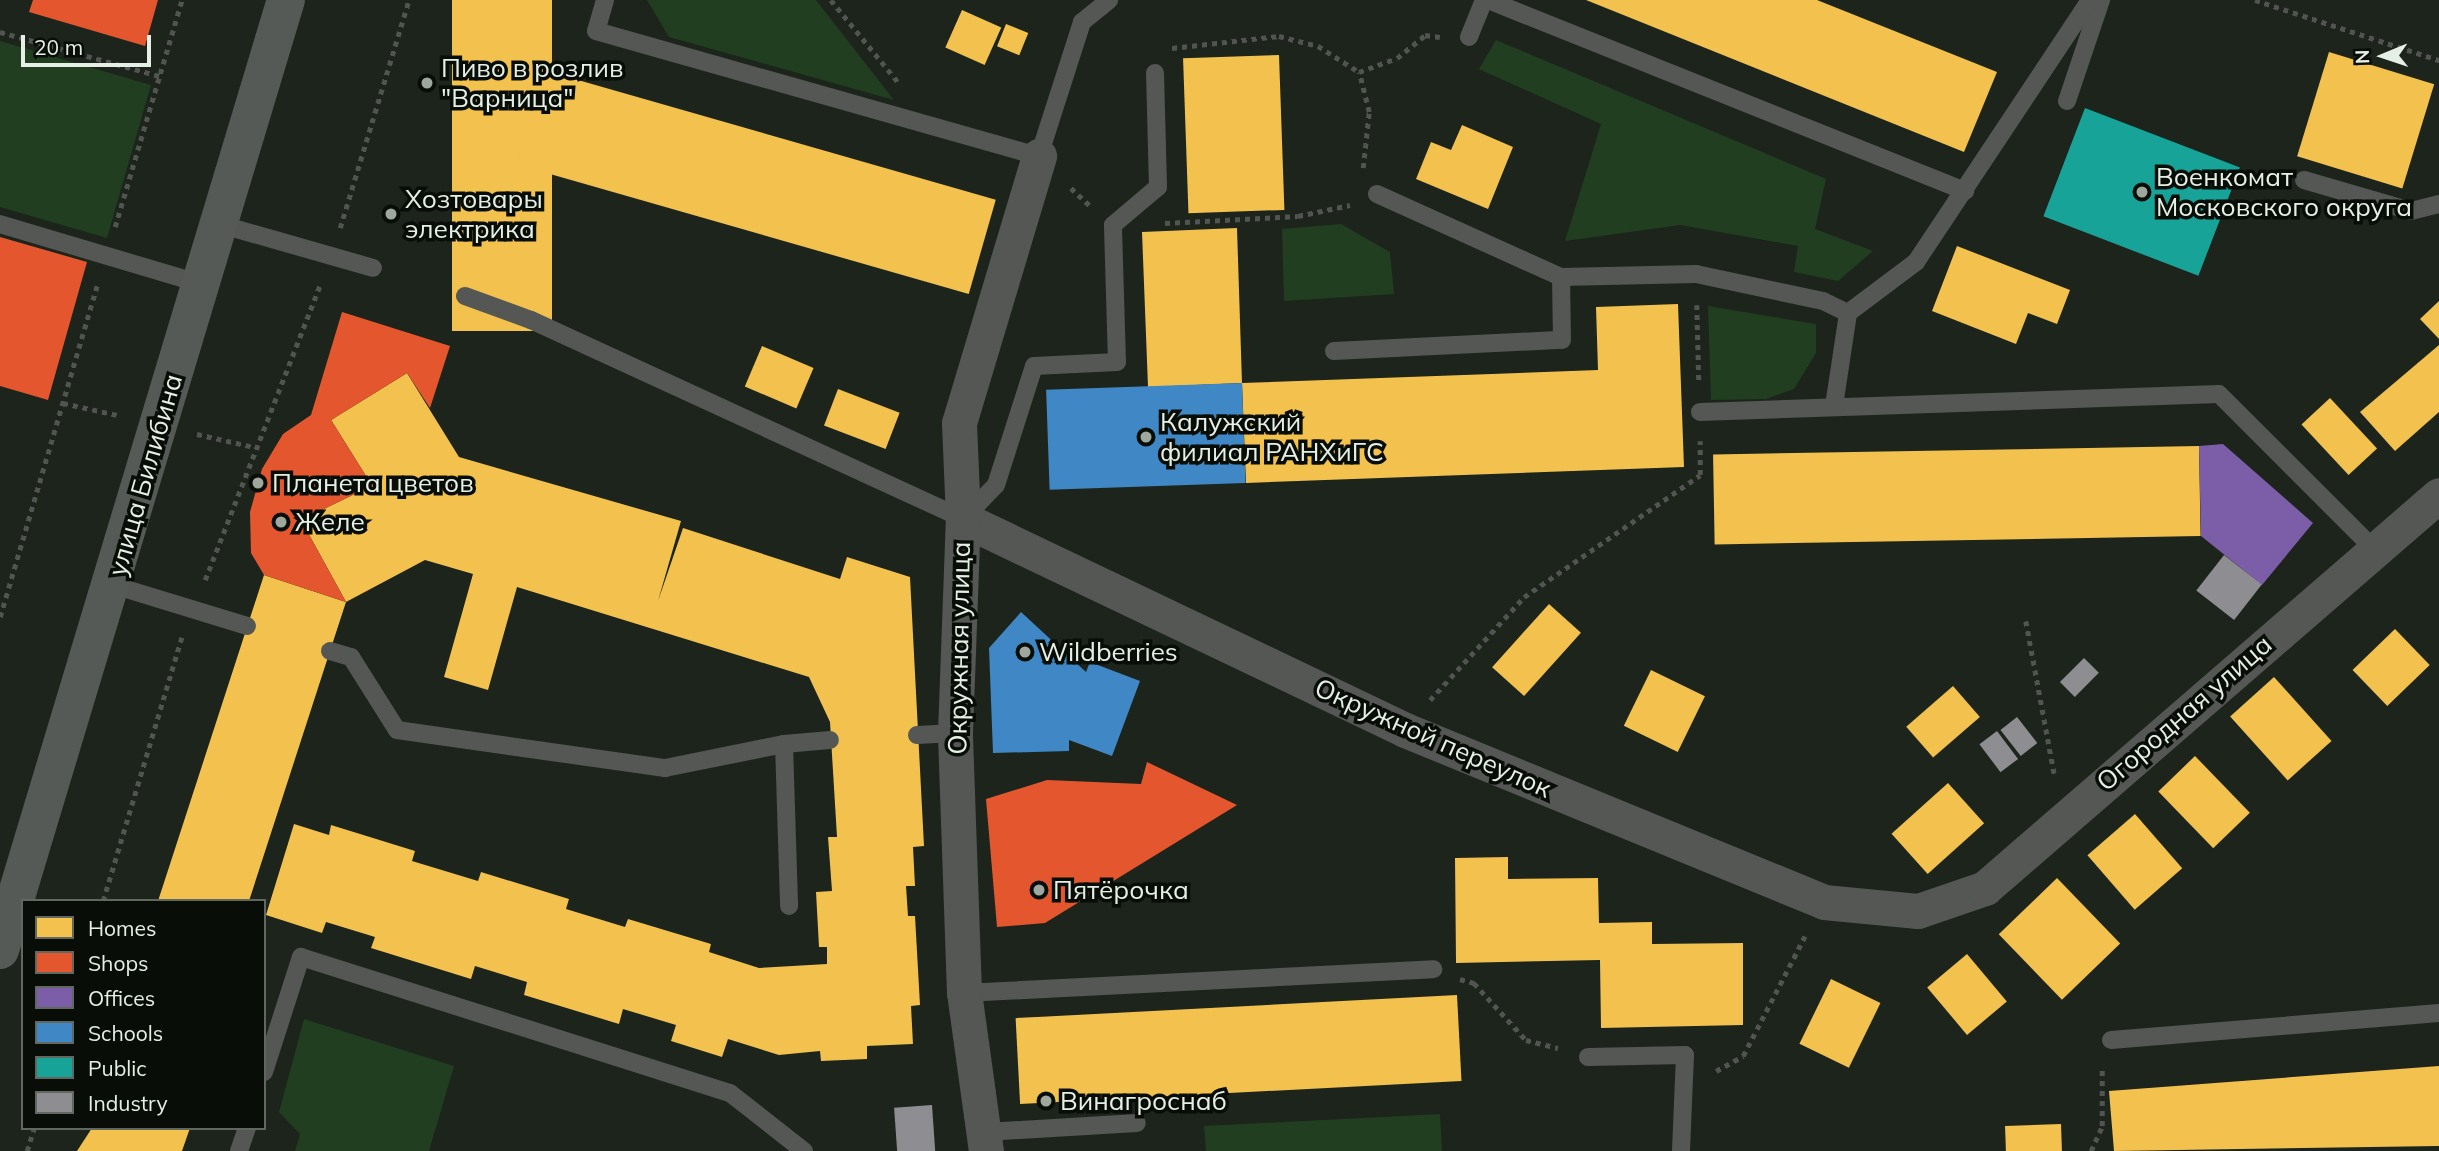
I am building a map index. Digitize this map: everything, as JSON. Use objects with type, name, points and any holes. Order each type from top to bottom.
[{"type":"main road","name":"улица Билибина","points":[[0,950],[113,586],[286,0]]},
{"type":"street","name":"Окружная улица","points":[[986,1141],[964,993],[955,733],[963,519],[959,423],[1039,156]]},
{"type":"street","name":"Огородная улица","points":[[1919,911],[1985,888],[2066,815],[2439,495]]},
{"type":"street","name":"Окружной переулок","points":[[963,519],[1405,730],[1824,902],[1919,911]]},
{"type":"lane","points":[[605,0],[596,31],[939,131],[1039,156],[1082,22],[1109,0]]},
{"type":"lane","points":[[1469,37],[1486,0],[1965,191]]},
{"type":"lane","points":[[1834,406],[1848,313],[1916,262],[2090,0]]},
{"type":"lane","points":[[2067,101],[2101,0]]},
{"type":"lane","points":[[465,296],[531,320],[963,519],[996,485],[1034,366],[1117,362],[1113,225],[1158,187],[1155,73]]},
{"type":"lane","points":[[2304,180],[2411,211],[2439,204]]},
{"type":"lane","points":[[1377,194],[1561,277],[1696,274],[1823,301],[1848,313]]},
{"type":"lane","points":[[0,224],[201,284]]},
{"type":"lane","points":[[219,224],[373,268]]},
{"type":"lane","points":[[1334,351],[1562,340],[1561,277]]},
{"type":"lane","points":[[1700,412],[2219,394],[2374,549]]},
{"type":"lane","points":[[113,586],[247,626]]},
{"type":"lane","points":[[330,651],[351,657],[397,730],[665,768],[784,744],[830,740]]},
{"type":"lane","points":[[917,735],[955,733]]},
{"type":"lane","points":[[784,744],[789,906]]},
{"type":"lane","points":[[266,1066],[301,957],[730,1093],[804,1151]]},
{"type":"lane","points":[[964,993],[1433,969]]},
{"type":"lane","points":[[2112,1040],[2439,1013]]},
{"type":"lane","points":[[1588,1057],[1685,1055],[1686,1088],[1681,1151]]},
{"type":"lane","points":[[986,1141],[1137,1123]]},
{"type":"lane","points":[[239,1151],[246,1130]]},
{"type":"path","points":[[0,617],[182,0]]},
{"type":"path","points":[[104,899],[190,609],[221,549],[332,256],[409,0]]},
{"type":"path","points":[[831,0],[939,131]]},
{"type":"path","points":[[2255,0],[2439,60]]},
{"type":"path","points":[[0,32],[160,76]]},
{"type":"path","points":[[1359,72],[1397,58],[1425,35],[1469,37]]},
{"type":"path","points":[[1039,156],[1113,225],[1334,212],[1377,194],[1360,163],[1369,112],[1359,72],[1318,46],[1279,36],[1174,44],[1155,73]]},
{"type":"path","points":[[1405,730],[1524,597],[1700,475],[1696,274]]},
{"type":"path","points":[[2026,621],[2045,743],[2066,815]]},
{"type":"path","points":[[1686,1088],[1743,1056],[1824,902]]},
{"type":"path","points":[[1433,969],[1474,983],[1526,1040],[1588,1057]]},
{"type":"path","points":[[2091,1151],[2102,1126],[2102,1066],[2112,1040]]},
{"type":"path","points":[[27,1151],[33,1130]]},
{"type":"green space","points":[[647,0],[816,0],[894,100],[669,37]]},
{"type":"green space","points":[[1496,40],[1826,179],[1815,229],[1873,251],[1838,281],[1794,272],[1798,246],[1680,225],[1565,241],[1601,124],[1479,69]]},
{"type":"green space","points":[[0,41],[151,85],[107,238],[0,207]]},
{"type":"green space","points":[[1341,224],[1390,252],[1394,294],[1284,301],[1282,229]]},
{"type":"green space","points":[[1708,306],[1816,324],[1816,353],[1794,389],[1766,399],[1711,400]]},
{"type":"green space","points":[[304,1019],[454,1066],[429,1151],[295,1151],[300,1134],[279,1112]]},
{"type":"green space","points":[[1440,1114],[1442,1151],[1206,1151],[1204,1126]]},
{"type":"building: Homes","points":[[452,0],[552,0],[552,331],[452,331]]},
{"type":"building: Homes","points":[[1586,0],[1817,0],[1997,72],[1964,152]]},
{"type":"building: Homes","points":[[962,10],[1001,27],[985,65],[945,47]]},
{"type":"building: Homes","points":[[1006,24],[1028,33],[1019,55],[997,46]]},
{"type":"building: Homes","points":[[2329,52],[2434,84],[2402,188],[2297,156]]},
{"type":"building: Homes","points":[[1279,55],[1284,210],[1188,213],[1183,58]]},
{"type":"building: Homes","points":[[543,70],[996,200],[969,294],[516,164]]},
{"type":"building: Homes","points":[[1462,125],[1513,147],[1488,209],[1416,179],[1431,142],[1451,150]]},
{"type":"building: Homes","points":[[1237,228],[1242,383],[1148,387],[1142,232]]},
{"type":"building: Homes","points":[[1957,246],[2070,290],[2057,324],[2028,313],[2016,344],[1932,311]]},
{"type":"building: Homes","points":[[2439,301],[2439,339],[2420,319]]},
{"type":"building: Homes","points":[[1678,304],[1684,467],[1246,483],[1242,383],[1598,370],[1596,307]]},
{"type":"building: Homes","points":[[2439,345],[2439,412],[2395,451],[2360,412]]},
{"type":"building: Homes","points":[[762,346],[814,368],[796,408],[745,387]]},
{"type":"building: Homes","points":[[407,373],[459,457],[681,521],[658,601],[683,528],[840,579],[847,557],[910,577],[924,846],[913,847],[915,886],[906,886],[908,916],[915,916],[920,1005],[911,1006],[913,1044],[867,1046],[867,1059],[821,1061],[820,1051],[779,1055],[728,1039],[722,1057],[671,1041],[676,1025],[623,1009],[619,1024],[524,995],[527,982],[475,966],[471,979],[371,948],[375,937],[326,922],[322,933],[266,915],[294,824],[329,835],[331,825],[415,851],[412,861],[478,881],[481,872],[569,899],[566,909],[625,927],[628,919],[711,944],[709,952],[759,968],[827,964],[827,947],[819,947],[816,892],[832,891],[828,837],[837,837],[830,722],[809,677],[517,587],[488,690],[444,677],[473,574],[425,560],[346,602],[301,520],[361,491],[366,476],[331,420]]},
{"type":"building: Homes","points":[[838,389],[900,413],[886,449],[824,425]]},
{"type":"building: Homes","points":[[2330,398],[2377,448],[2349,475],[2301,425]]},
{"type":"building: Homes","points":[[2199,446],[2201,536],[1715,544],[1713,454]]},
{"type":"building: Homes","points":[[264,575],[346,602],[250,899],[159,899]]},
{"type":"building: Homes","points":[[1549,604],[1581,633],[1524,696],[1492,667]]},
{"type":"building: Homes","points":[[2395,629],[2430,665],[2387,706],[2353,670]]},
{"type":"building: Homes","points":[[1651,670],[1705,696],[1678,752],[1624,726]]},
{"type":"building: Homes","points":[[2274,677],[2332,741],[2288,780],[2230,716]]},
{"type":"building: Homes","points":[[1953,686],[1980,717],[1933,758],[1906,727]]},
{"type":"building: Homes","points":[[2195,756],[2250,813],[2213,848],[2158,791]]},
{"type":"building: Homes","points":[[1948,783],[1984,823],[1928,874],[1892,834]]},
{"type":"building: Homes","points":[[2135,814],[2182,868],[2135,910],[2087,855]]},
{"type":"building: Homes","points":[[1508,857],[1508,879],[1598,878],[1599,923],[1652,922],[1652,944],[1743,943],[1743,1025],[1601,1028],[1600,960],[1456,963],[1455,858]]},
{"type":"building: Homes","points":[[2057,878],[2120,943],[2062,1000],[1999,934]]},
{"type":"building: Homes","points":[[1967,954],[2007,1001],[1967,1035],[1927,987]]},
{"type":"building: Homes","points":[[1831,979],[1880,1003],[1849,1068],[1799,1044]]},
{"type":"building: Homes","points":[[1457,995],[1462,1081],[1020,1104],[1016,1018]]},
{"type":"building: Homes","points":[[2439,1066],[2439,1146],[2114,1151],[2109,1091]]},
{"type":"building: Homes","points":[[2061,1124],[2062,1151],[2006,1151],[2005,1126]]},
{"type":"building: Homes","points":[[91,1130],[189,1130],[182,1151],[77,1151]]},
{"type":"building: Shops","points":[[33,0],[158,0],[145,46],[29,12]]},
{"type":"building: Shops","points":[[0,237],[87,262],[48,400],[0,386]]},
{"type":"building: Shops","points":[[342,312],[450,346],[430,408],[407,373],[331,420],[366,476],[361,491],[301,520],[346,602],[264,575],[251,553],[250,512],[262,469],[283,434],[311,415]]},
{"type":"building: Shops","points":[[1147,762],[1237,805],[1045,923],[997,927],[986,799],[1047,780],[1141,784]]},
{"type":"building: Offices","points":[[2223,444],[2313,523],[2262,585],[2201,536],[2199,446]]},
{"type":"building: Schools","name":"Калужский филиал РАНХиГС","points":[[1242,383],[1245,483],[1050,490],[1046,390]]},
{"type":"building: Schools","points":[[1021,612],[1086,672],[1090,662],[1140,681],[1112,756],[1069,740],[1069,751],[993,753],[989,648]]},
{"type":"building: Public","name":"Военкомат Московского округа","points":[[2085,108],[2240,167],[2198,276],[2043,216]]},
{"type":"building: Industry","points":[[2224,555],[2262,585],[2234,620],[2196,590]]},
{"type":"building: Industry","points":[[2084,658],[2099,673],[2075,697],[2060,682]]},
{"type":"building: Industry","points":[[2017,717],[2037,743],[2021,756],[2000,730]]},
{"type":"building: Industry","points":[[1997,731],[2018,759],[2000,772],[1979,744]]},
{"type":"building: Industry","points":[[932,1105],[935,1151],[897,1151],[894,1108]]},
{"type":"place","name":"Пиво в розлив \"Варница\"","points":[[427,83]]},
{"type":"place","name":"Военкомат Московского округа","points":[[2142,192]]},
{"type":"place","name":"Хозтовары электрика","points":[[391,214]]},
{"type":"place","name":"Калужский филиал РАНХиГС","points":[[1146,437]]},
{"type":"place","name":"Планета цветов","points":[[258,483]]},
{"type":"place","name":"Желе","points":[[281,522]]},
{"type":"place","name":"Wildberries","points":[[1025,652]]},
{"type":"place","name":"Пятёрочка","points":[[1039,890]]},
{"type":"place","name":"Винагроснаб","points":[[1046,1101]]}]
